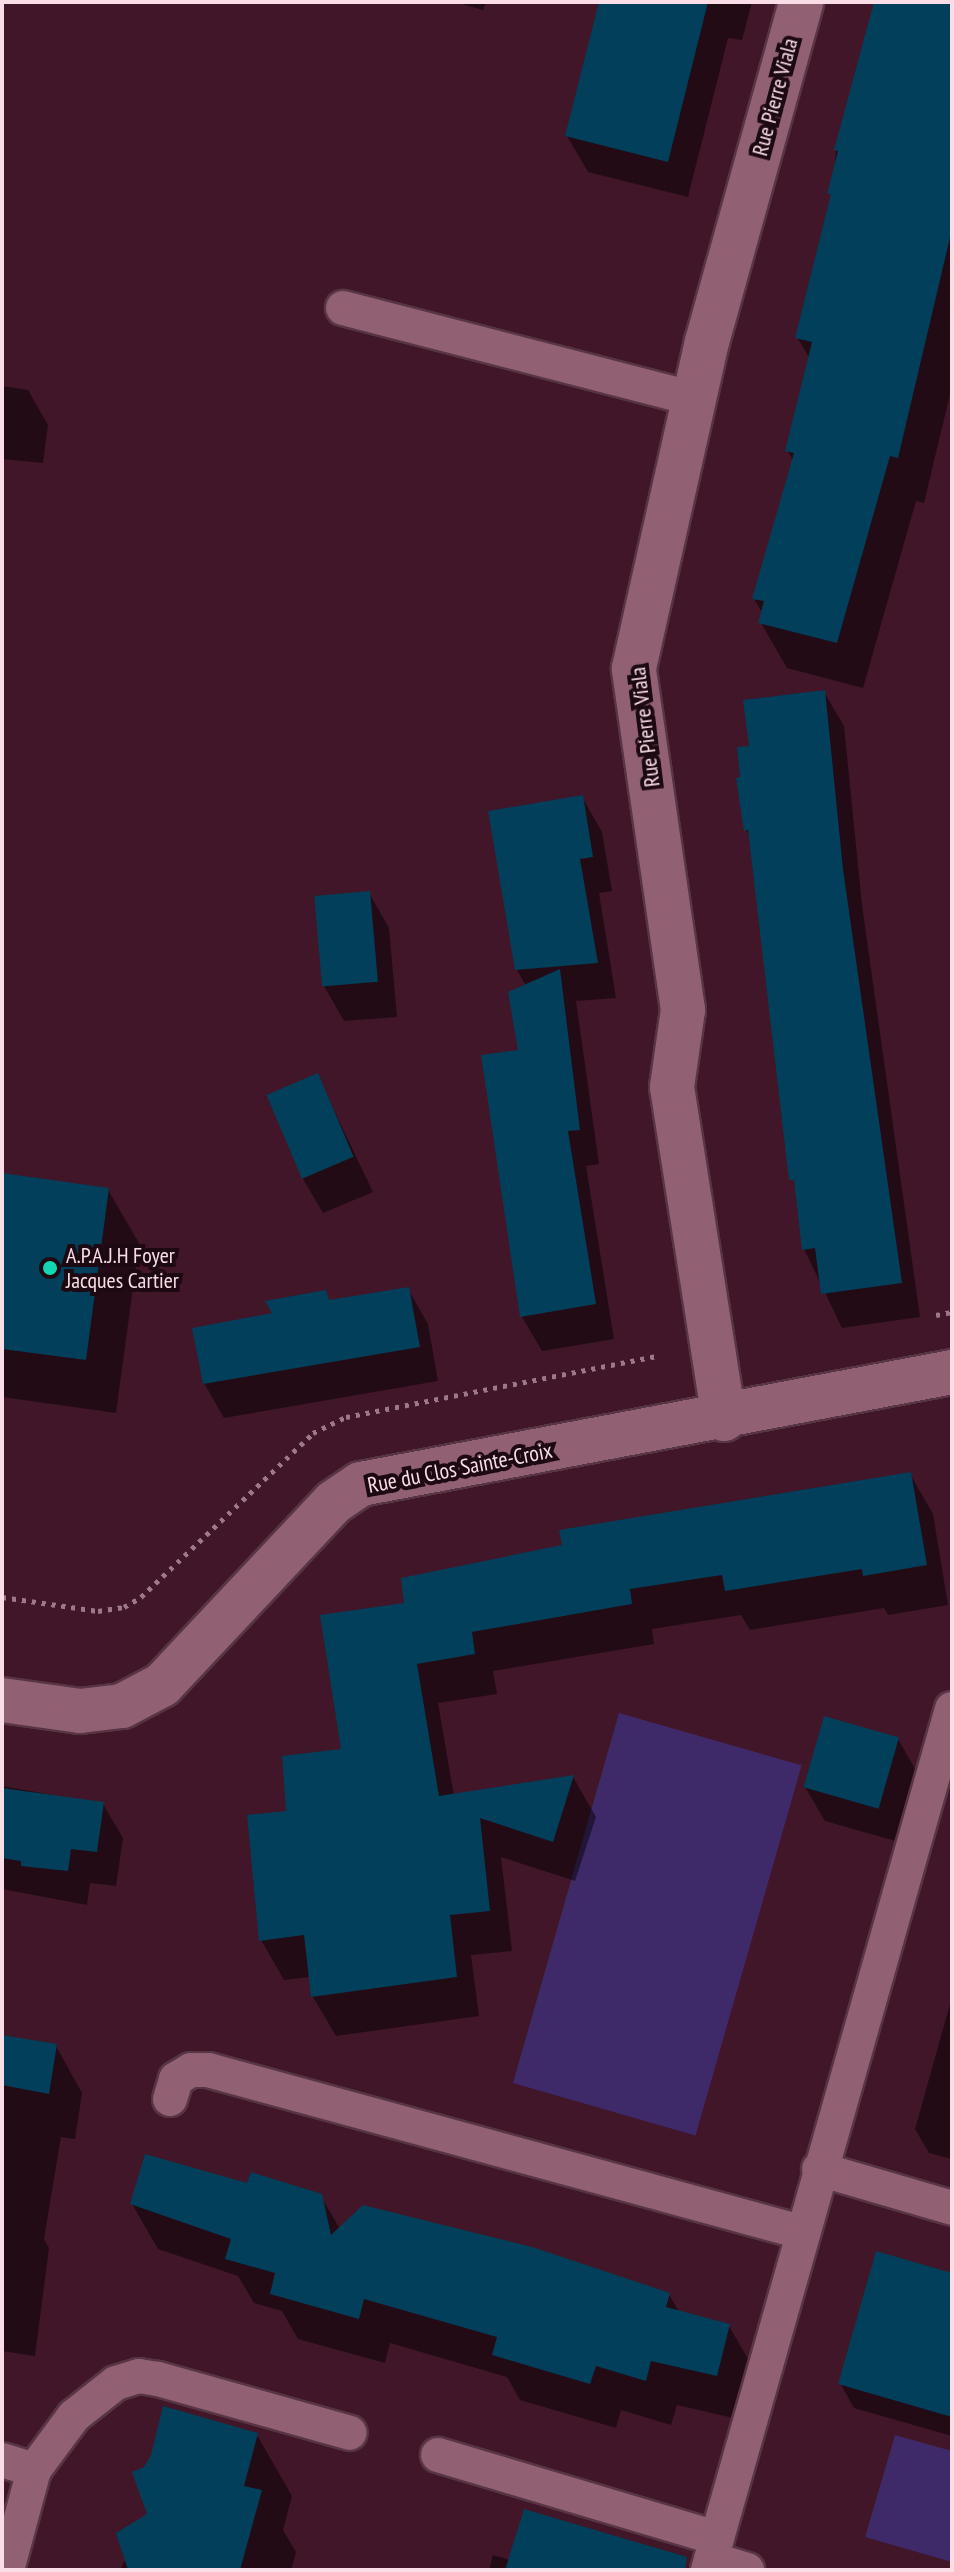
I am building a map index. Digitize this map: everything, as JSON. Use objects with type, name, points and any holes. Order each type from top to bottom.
[{"type":"street","name":"Rue Pierre Viala","points":[[724,1419],[672,1087],[683,1010],[634,668],[694,399],[801,2]]},
{"type":"street","name":"Rue du Clos Sainte-Croix","points":[[2,1700],[80,1711],[122,1706],[162,1685],[334,1502],[361,1484],[724,1419],[952,1372]]},
{"type":"lane","points":[[343,308],[694,399]]},
{"type":"lane","points":[[712,2556],[801,2232],[952,1709]]},
{"type":"lane","points":[[170,2099],[176,2079],[191,2070],[208,2070],[801,2232]]},
{"type":"lane","points":[[819,2169],[952,2208]]},
{"type":"lane","points":[[7,2570],[34,2470],[93,2399],[116,2383],[139,2376],[350,2433]]},
{"type":"lane","points":[[438,2455],[747,2570]]},
{"type":"lane","points":[[2,2460],[34,2470]]},
{"type":"shaded area","points":[[619,1713],[802,1765],[696,2135],[513,2083]]},
{"type":"shaded area","points":[[895,2435],[952,2451],[952,2562],[865,2537]]},
{"type":"building","points":[[599,2],[708,2],[668,162],[565,136]]},
{"type":"building","points":[[874,2],[952,2],[952,229],[898,458],[890,456],[837,643],[758,623],[764,601],[752,599],[794,453],[785,451],[812,342],[795,338],[831,194],[827,194],[838,151],[834,150]]},
{"type":"building","points":[[825,690],[843,869],[902,1283],[821,1294],[815,1248],[802,1250],[794,1180],[789,1180],[748,830],[744,831],[736,778],[740,777],[737,747],[749,746],[743,700]]},
{"type":"building","points":[[583,795],[593,857],[580,859],[598,963],[515,970],[488,811]]},
{"type":"building","points":[[370,891],[378,982],[322,987],[314,896]]},
{"type":"building","points":[[560,969],[580,1130],[568,1131],[596,1304],[520,1317],[481,1055],[518,1050],[508,992]]},
{"type":"building","points":[[318,1073],[354,1157],[302,1179],[266,1095]]},
{"type":"building","name":"A.P.A.J.H Foyer Jacques Cartier","points":[[2,1173],[109,1188],[86,1360],[2,1349]]},
{"type":"building","points":[[409,1287],[420,1347],[203,1384],[192,1328],[272,1313],[265,1301],[326,1290],[329,1300]]},
{"type":"building","points":[[911,1472],[927,1565],[863,1576],[862,1569],[725,1591],[722,1575],[630,1589],[632,1604],[472,1632],[475,1654],[417,1664],[439,1796],[574,1775],[553,1842],[480,1818],[490,1911],[450,1915],[457,1977],[311,1997],[304,1935],[259,1941],[247,1815],[286,1811],[282,1756],[341,1749],[320,1615],[404,1603],[401,1578],[562,1545],[559,1530]]},
{"type":"building","points":[[824,1716],[899,1737],[879,1809],[804,1787]]},
{"type":"building","points":[[2,1788],[104,1802],[97,1852],[71,1849],[68,1871],[21,1866],[21,1861],[2,1858]]},
{"type":"building","points":[[2,2035],[57,2044],[49,2094],[2,2085]]},
{"type":"building","points":[[145,2154],[247,2183],[251,2172],[322,2194],[331,2235],[363,2205],[532,2247],[670,2293],[666,2307],[730,2324],[717,2376],[651,2361],[646,2381],[596,2366],[590,2384],[492,2355],[497,2337],[364,2299],[359,2319],[270,2294],[275,2273],[225,2259],[231,2239],[130,2204]]},
{"type":"building","points":[[876,2251],[952,2273],[952,2417],[838,2384]]},
{"type":"building","points":[[163,2406],[258,2433],[244,2486],[262,2490],[240,2570],[128,2570],[116,2533],[147,2514],[132,2472],[144,2467],[151,2455]]},
{"type":"building","points":[[524,2509],[687,2557],[685,2570],[505,2570]]},
{"type":"place","name":"A.P.A.J.H Foyer Jacques Cartier","points":[[50,1268]]}]
